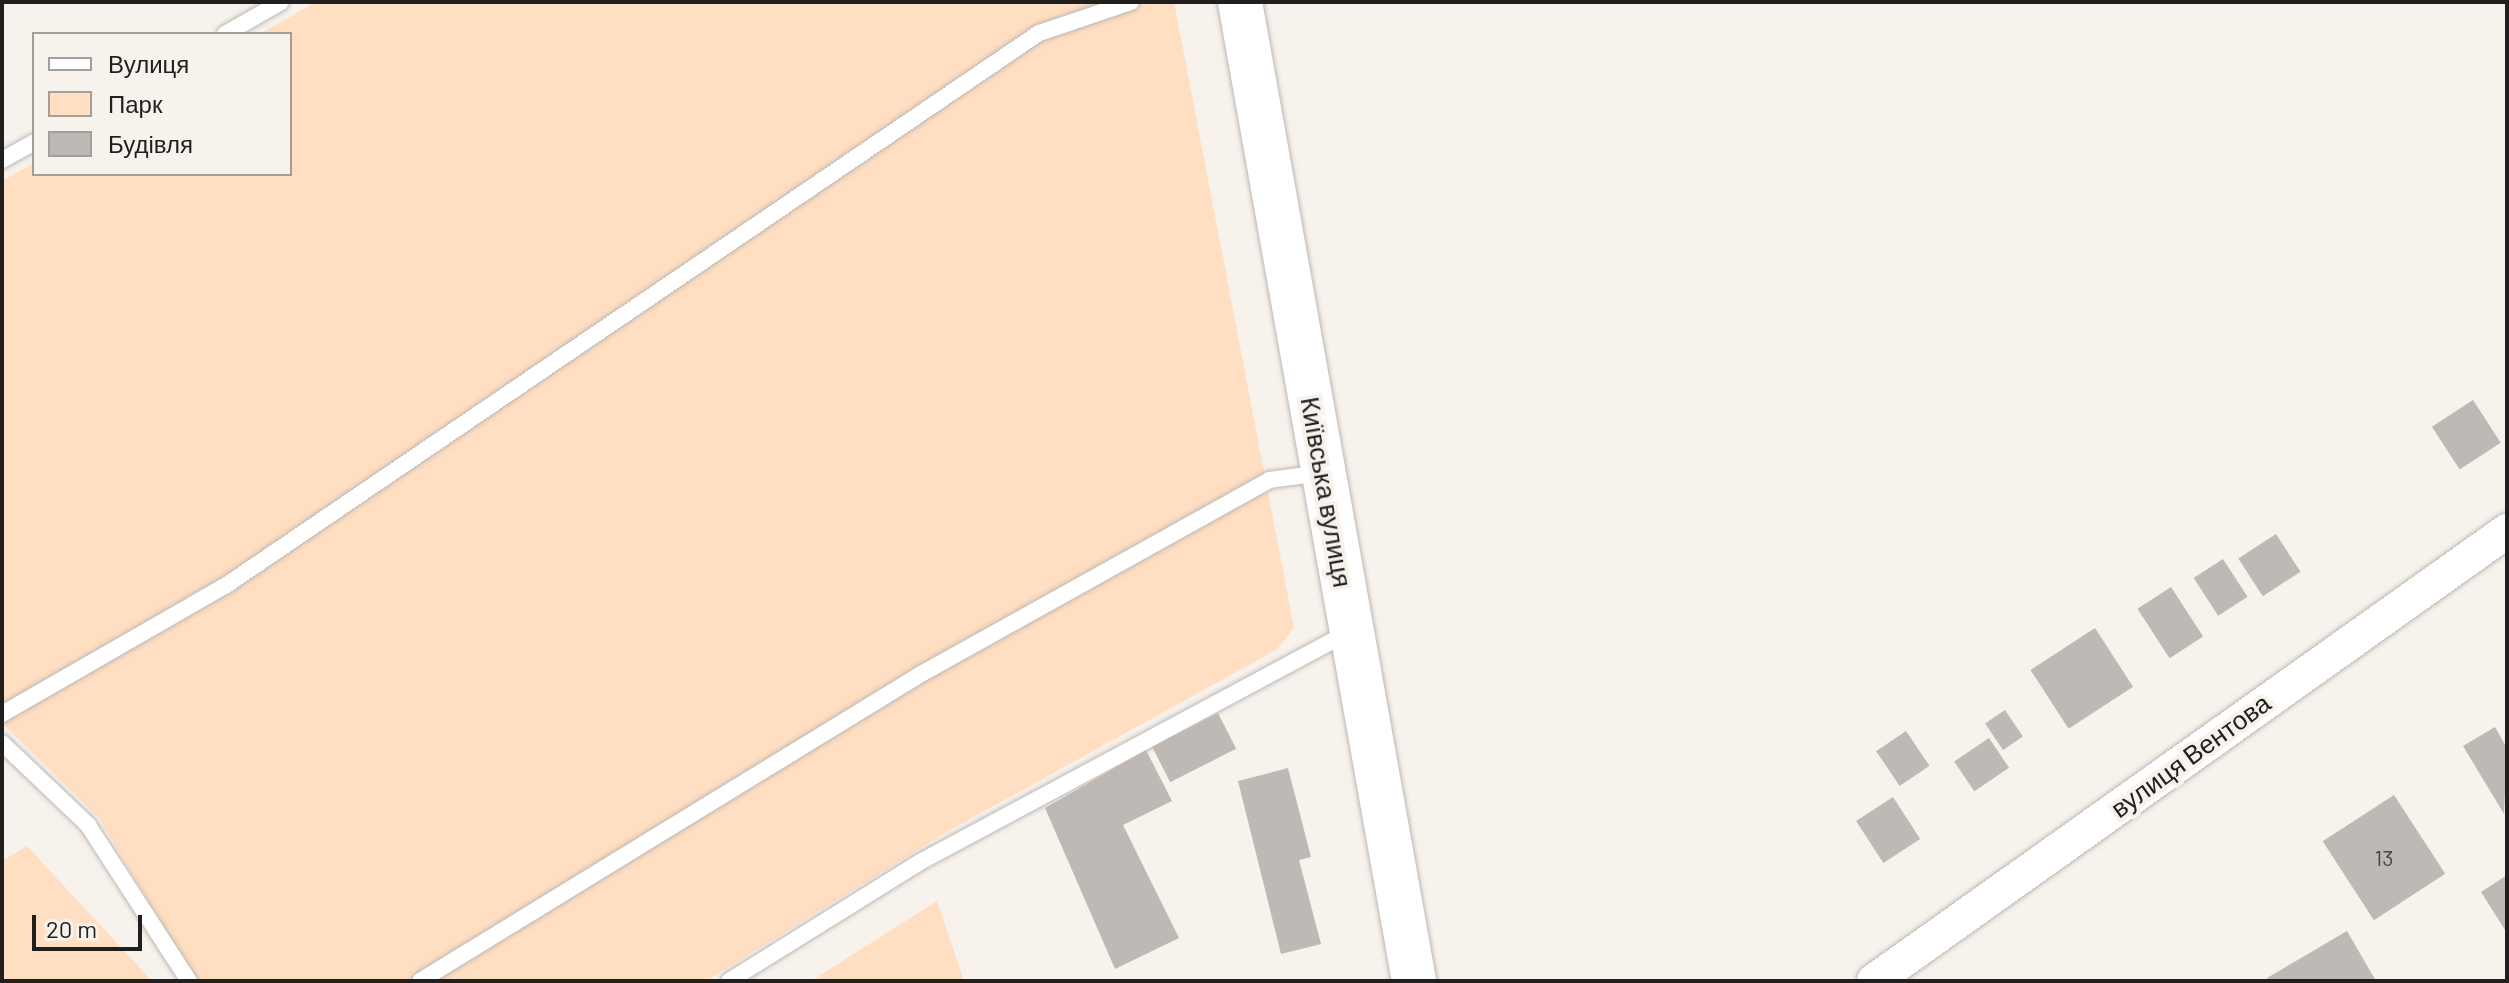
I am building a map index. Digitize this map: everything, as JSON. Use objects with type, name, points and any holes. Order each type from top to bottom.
[{"type":"main road","name":"Київська вулиця","points":[[1240,2],[1414,981]]},
{"type":"street","name":"вулиця Вентова","points":[[1874,981],[2507,531]]},
{"type":"lane","points":[[228,32],[281,2]]},
{"type":"lane","points":[[2,714],[225,586],[1039,33],[1131,2]]},
{"type":"lane","points":[[2,160],[32,143]]},
{"type":"lane","points":[[420,981],[921,674],[1269,480],[1324,473]]},
{"type":"lane","points":[[729,981],[920,862],[1351,631]]},
{"type":"lane","points":[[2,743],[88,825],[189,981]]},
{"type":"green space","points":[[316,2],[1174,2],[1294,628],[1276,650],[943,834],[706,981],[196,981],[99,818],[2,723],[2,181],[32,164],[32,176],[292,176],[292,32],[264,32]]},
{"type":"green space","points":[[27,846],[152,981],[2,981],[2,861]]},
{"type":"green space","points":[[937,901],[964,981],[811,981]]},
{"type":"building","points":[[2473,400],[2501,443],[2460,469],[2432,427]]},
{"type":"building","points":[[2276,534],[2301,572],[2263,596],[2238,559]]},
{"type":"building","points":[[2223,559],[2248,597],[2218,616],[2194,578]]},
{"type":"building","points":[[2171,587],[2203,636],[2170,658],[2137,609]]},
{"type":"building","points":[[2095,628],[2133,687],[2069,729],[2030,670]]},
{"type":"building","points":[[2005,710],[2023,737],[2003,750],[1985,723]]},
{"type":"building","points":[[1218,713],[1236,749],[1170,782],[1152,747]]},
{"type":"building","points":[[2495,727],[2507,748],[2504,814],[2463,746]]},
{"type":"building","points":[[1906,731],[1929,766],[1900,786],[1876,751]]},
{"type":"building","points":[[1989,738],[2009,768],[1974,791],[1954,761]]},
{"type":"building","points":[[1146,750],[1172,801],[1123,825],[1179,938],[1115,969],[1045,808]]},
{"type":"building","points":[[1288,768],[1311,857],[1299,860],[1321,944],[1281,954],[1238,781]]},
{"type":"building","points":[[2394,795],[2445,874],[2374,920],[2323,841]]},
{"type":"building","points":[[1893,797],[1920,839],[1883,863],[1856,821]]},
{"type":"building","points":[[2507,875],[2507,933],[2481,892]]},
{"type":"building","points":[[2347,931],[2376,981],[2269,981],[2267,978]]}]
